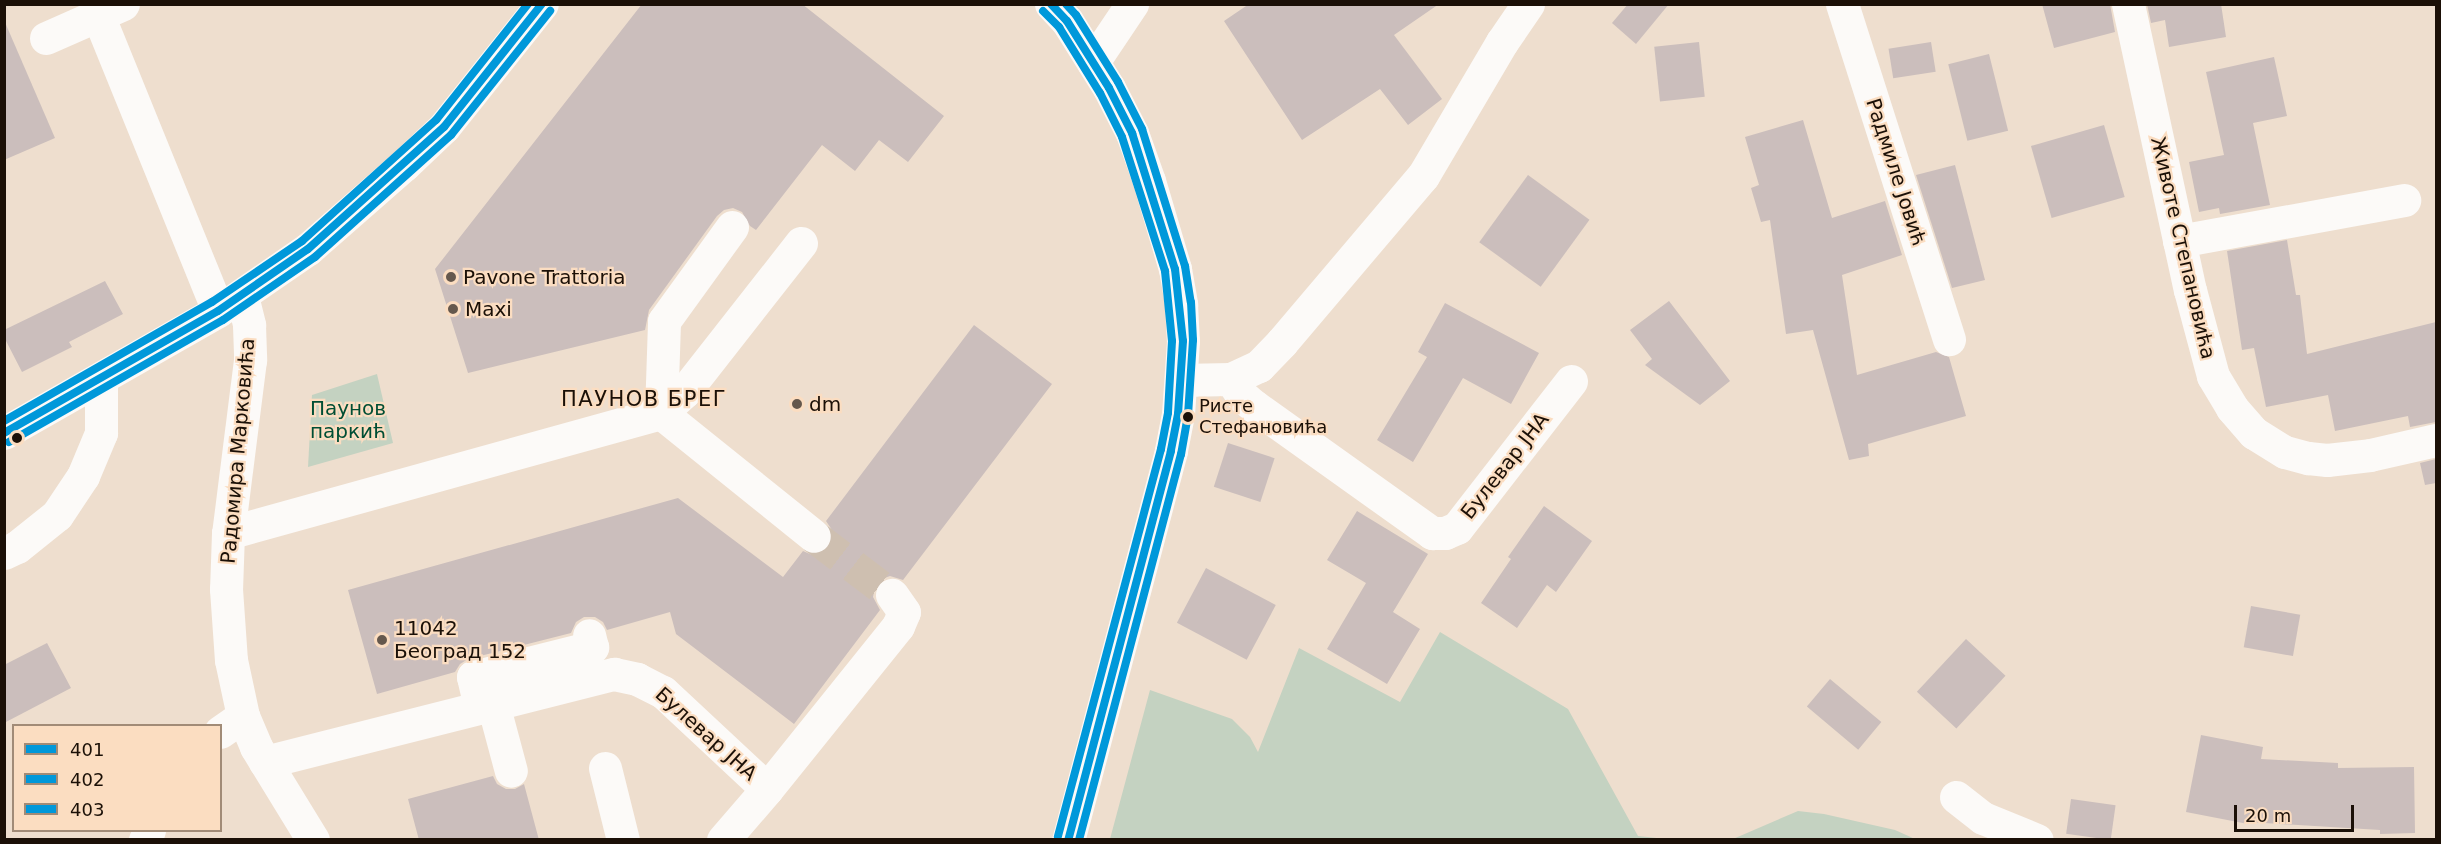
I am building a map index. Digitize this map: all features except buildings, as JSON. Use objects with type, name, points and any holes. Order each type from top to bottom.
[{"type":"street","points":[[4,434],[230,304],[308,249],[436,135],[494,68],[542,4]]},
{"type":"street","points":[[1051,4],[1067,21],[1093,62],[1132,134],[1149,181],[1175,269],[1182,314],[1181,380],[1171,451],[1068,840]]},
{"type":"street","points":[[1093,62],[1132,4]]},
{"type":"street","points":[[1181,380],[1231,379],[1258,366],[1282,342],[1423,176],[1502,42],[1528,4]]},
{"type":"street","name":"Радмиле Јовић","points":[[1842,4],[1949,339]]},
{"type":"street","name":"Животе Степановића","points":[[2128,4],[2179,241],[2213,376],[2232,408],[2254,433],[2285,452],[2327,460],[2370,455],[2436,440]]},
{"type":"street","points":[[46,38],[110,10]]},
{"type":"street","name":"Радомира Марковића","points":[[110,10],[230,304],[249,325],[250,360],[228,533],[226,590],[231,660],[232,724],[265,762],[313,840]]},
{"type":"street","points":[[2179,241],[2404,200]]},
{"type":"street","points":[[661,413],[664,321],[732,227]]},
{"type":"street","points":[[228,533],[661,413],[679,398],[801,243]]},
{"type":"street","name":"Булевар ЈНА","points":[[1231,379],[1242,396],[1254,406],[1432,533],[1444,533],[1457,528],[1571,381]]},
{"type":"street","points":[[4,553],[17,547],[57,515],[83,476],[101,433],[101,380]]},
{"type":"street","points":[[661,413],[814,536]]},
{"type":"street","name":"Булевар ЈНА","points":[[265,762],[614,674],[628,675],[663,692],[767,789],[898,626],[904,612],[892,595]]},
{"type":"street","points":[[512,771],[487,705],[473,677],[592,647],[589,635]]},
{"type":"street","points":[[604,768],[623,840]]},
{"type":"street","points":[[723,840],[767,789]]},
{"type":"street","points":[[1956,796],[1983,818],[2037,840]]},
{"type":"green space","name":"Паунов паркић","points":[[377,374],[393,443],[308,467],[312,395]]},
{"type":"green space","points":[[1440,632],[1568,709],[1638,836],[1666,839],[1110,839],[1150,690],[1232,719],[1250,737],[1258,752],[1299,648],[1400,702]]},
{"type":"green space","points":[[1798,811],[1824,814],[1895,830],[1915,839],[1733,839]]},
{"type":"tunnel","points":[[814,536],[892,595]]},
{"type":"transit line","name":"403","points":[[4,421],[212,302],[302,241],[436,120],[528,4]]},
{"type":"transit line","name":"401","points":[[4,433],[218,311],[308,249],[444,127],[542,4]]},
{"type":"transit line","name":"401","points":[[1051,4],[1067,21],[1109,88],[1132,133],[1175,269],[1183,341],[1178,414],[1171,451],[1068,840]]},
{"type":"transit line","name":"403","points":[[1066,4],[1076,15],[1118,82],[1142,129],[1185,266],[1191,302],[1193,340],[1188,415],[1181,454],[1079,840]]},
{"type":"transit line","name":"402","points":[[9,442],[223,320],[315,257],[451,135],[550,11]]},
{"type":"transit line","name":"402","points":[[1043,11],[1059,27],[1100,93],[1122,137],[1165,271],[1172,341],[1168,413],[1161,449],[1058,837]]},
{"type":"place","name":"Pavone Trattoria","points":[[451,277]]},
{"type":"place","name":"Maxi","points":[[453,309]]},
{"type":"place","name":"dm","points":[[797,404]]},
{"type":"place","name":"Ристе Стефановића","points":[[1188,417]]},
{"type":"place","name":"11042 Београд 152","points":[[382,640]]},
{"type":"district","name":"ПАУНОВ БРЕГ","points":[[644,399]]}]
